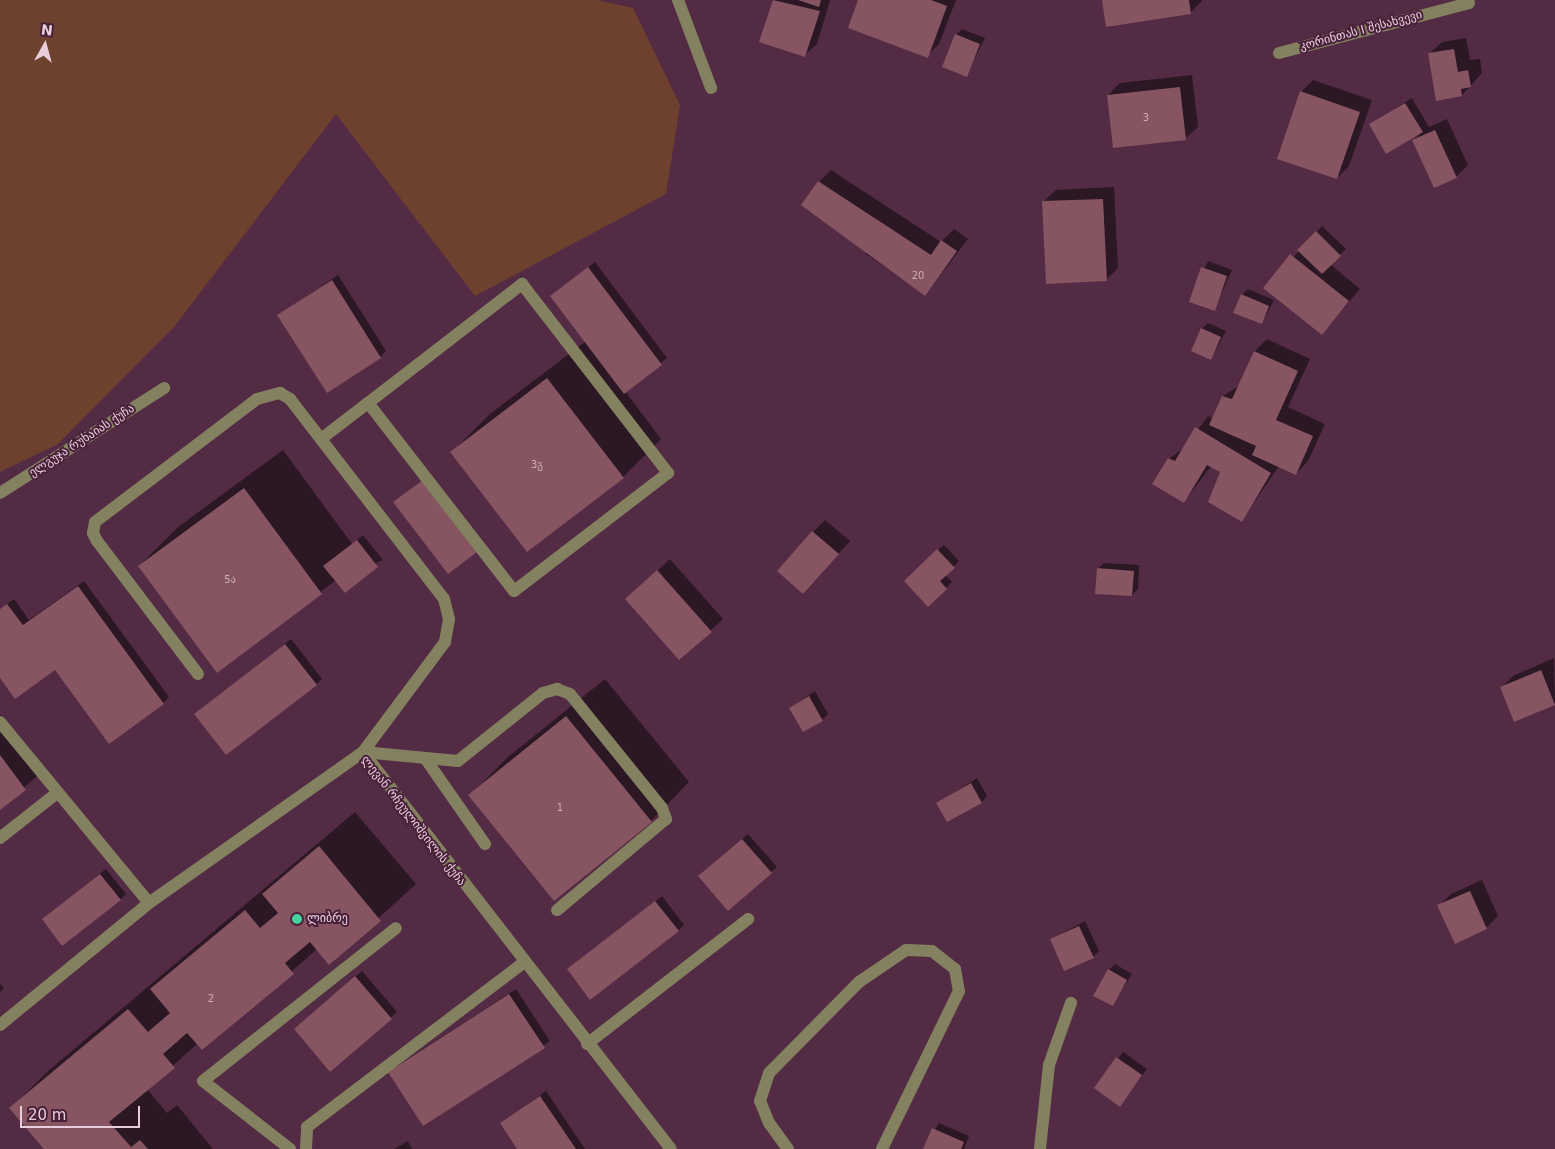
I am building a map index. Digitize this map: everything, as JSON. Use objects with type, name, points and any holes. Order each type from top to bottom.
[{"type":"street","points":[[678,0],[711,88]]},
{"type":"street","name":"კორინთას I შესახვევი","points":[[1279,53],[1469,4],[1468,0]]},
{"type":"street","points":[[320,439],[368,402],[522,284],[668,473],[514,591],[368,402]]},
{"type":"street","name":"ელგუჯა რუხაიას ქუჩა","points":[[0,493],[164,388]]},
{"type":"street","points":[[198,674],[97,541],[93,533],[95,522],[272,392],[290,399],[444,599],[449,619],[445,642],[363,752]]},
{"type":"street","points":[[363,752],[458,761],[543,692],[557,689],[570,694],[662,808],[666,819],[557,910]]},
{"type":"street","points":[[0,722],[149,903]]},
{"type":"street","name":"ლევან რჩეულიშვილის ქუჩა","points":[[0,1025],[149,903],[363,752],[523,963],[671,1149]]},
{"type":"street","points":[[425,758],[485,844]]},
{"type":"street","points":[[0,838],[57,793]]},
{"type":"street","points":[[587,1044],[748,919]]},
{"type":"street","points":[[290,1149],[203,1081],[396,928]]},
{"type":"street","points":[[788,1149],[769,1123],[760,1101],[769,1073],[859,982],[906,950],[932,951],[955,969],[959,991],[882,1149]]},
{"type":"street","points":[[306,1149],[307,1128],[523,963]]},
{"type":"street","points":[[1040,1149],[1049,1065],[1071,1003]]},
{"type":"shaded area","points":[[0,0],[597,0],[633,8],[680,105],[666,194],[475,296],[336,114],[174,327],[58,444],[0,472]]},
{"type":"building","points":[[773,0],[820,11],[805,57],[759,42]]},
{"type":"building","points":[[798,0],[821,0],[819,7]]},
{"type":"building","points":[[858,0],[931,0],[947,6],[928,58],[848,28]]},
{"type":"building","points":[[1102,0],[1189,0],[1191,14],[1106,27]]},
{"type":"building","points":[[955,34],[980,44],[967,77],[942,67]]},
{"type":"building","points":[[1454,49],[1458,72],[1468,70],[1471,87],[1461,89],[1462,96],[1436,101],[1428,53]]},
{"type":"building","points":[[1180,87],[1186,140],[1113,148],[1107,95]]},
{"type":"building","points":[[1300,91],[1360,112],[1337,179],[1277,159]]},
{"type":"building","points":[[1405,103],[1423,132],[1386,154],[1369,124]]},
{"type":"building","points":[[1435,130],[1457,178],[1434,188],[1412,140]]},
{"type":"building","points":[[818,181],[931,255],[941,240],[957,251],[925,296],[801,205]]},
{"type":"building","points":[[1103,199],[1107,281],[1046,284],[1042,201]]},
{"type":"building","points":[[1316,231],[1341,256],[1322,274],[1297,250]]},
{"type":"building","points":[[1290,254],[1349,301],[1322,335],[1263,288]]},
{"type":"building","points":[[588,267],[662,365],[624,394],[550,296]]},
{"type":"building","points":[[1201,267],[1227,276],[1215,311],[1189,302]]},
{"type":"building","points":[[332,280],[381,358],[327,393],[277,315]]},
{"type":"building","points":[[1241,294],[1269,306],[1262,324],[1233,313]]},
{"type":"building","points":[[1201,328],[1221,337],[1211,360],[1191,351]]},
{"type":"building","points":[[1254,351],[1298,371],[1276,420],[1313,436],[1296,475],[1252,455],[1256,446],[1209,425],[1222,396],[1232,399]]},
{"type":"building","points":[[547,378],[624,478],[527,552],[450,452]]},
{"type":"building","points":[[1195,427],[1271,473],[1242,522],[1208,502],[1220,472],[1207,465],[1184,503],[1152,484],[1168,458],[1175,461]]},
{"type":"building","points":[[423,480],[477,552],[448,574],[393,502]]},
{"type":"building","points":[[244,488],[322,594],[217,673],[138,566]]},
{"type":"building","points":[[812,531],[839,554],[803,594],[777,571]]},
{"type":"building","points":[[357,540],[378,567],[345,593],[323,566]]},
{"type":"building","points":[[937,549],[955,568],[940,581],[947,589],[928,607],[904,581]]},
{"type":"building","points":[[1097,568],[1134,571],[1132,596],[1095,594]]},
{"type":"building","points":[[657,570],[712,632],[679,660],[625,599]]},
{"type":"building","points":[[78,586],[164,704],[109,744],[55,670],[15,699],[0,678],[0,609],[7,604],[23,625]]},
{"type":"building","points":[[285,644],[317,685],[226,755],[194,714]]},
{"type":"building","points":[[1541,670],[1555,705],[1514,722],[1500,687]]},
{"type":"building","points":[[809,696],[823,721],[803,732],[789,708]]},
{"type":"building","points":[[566,716],[652,822],[554,901],[468,795]]},
{"type":"building","points":[[0,755],[26,790],[0,810]]},
{"type":"building","points":[[971,783],[982,803],[947,822],[936,803]]},
{"type":"building","points":[[742,839],[772,873],[728,911],[698,876]]},
{"type":"building","points":[[319,846],[381,921],[329,965],[310,942],[285,963],[294,974],[202,1050],[187,1033],[163,1054],[175,1068],[109,1122],[131,1147],[140,1140],[148,1149],[44,1149],[9,1108],[128,1009],[148,1032],[170,1013],[150,989],[245,910],[260,928],[278,913],[262,894]]},
{"type":"building","points":[[100,874],[121,900],[62,946],[42,919]]},
{"type":"building","points":[[1470,891],[1487,929],[1455,944],[1437,905]]},
{"type":"building","points":[[655,901],[679,931],[590,1000],[567,969]]},
{"type":"building","points":[[1079,926],[1094,958],[1064,971],[1050,939]]},
{"type":"building","points":[[1108,969],[1127,980],[1113,1006],[1093,996]]},
{"type":"building","points":[[355,976],[392,1019],[330,1072],[294,1029]]},
{"type":"building","points":[[509,994],[545,1048],[423,1126],[388,1072]]},
{"type":"building","points":[[1116,1057],[1142,1075],[1120,1107],[1094,1088]]},
{"type":"building","points":[[540,1096],[576,1149],[517,1149],[500,1123]]},
{"type":"building","points":[[932,1128],[964,1142],[961,1149],[923,1149]]},
{"type":"place","name":"ლიბრე","points":[[297,919]]}]
